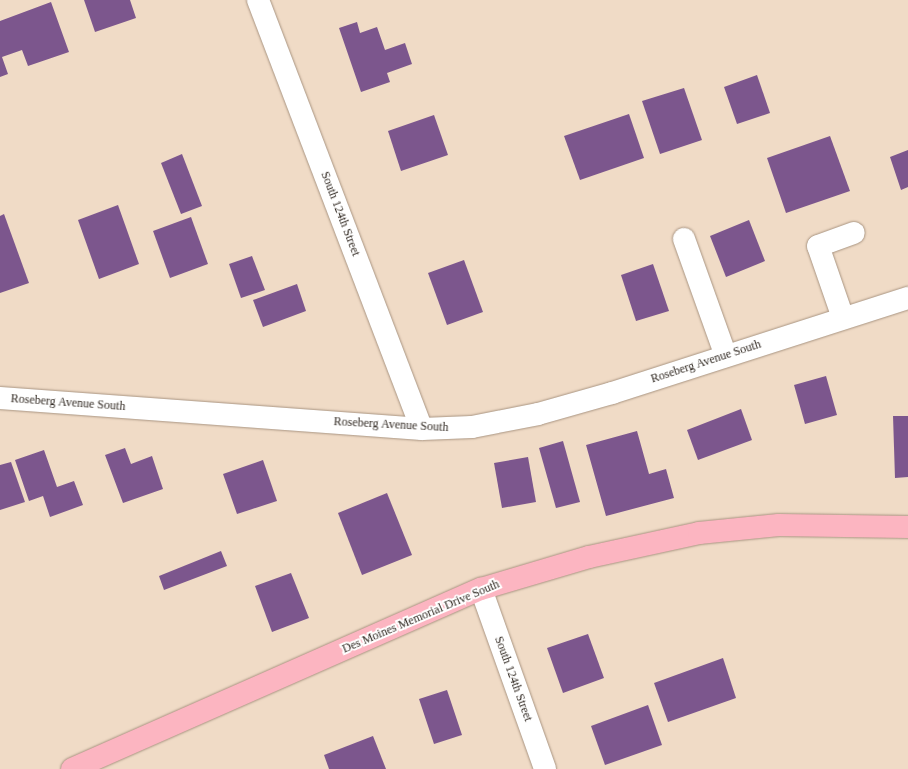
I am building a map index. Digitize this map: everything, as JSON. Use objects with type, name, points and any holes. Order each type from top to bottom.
[{"type":"main road","name":"Des Moines Memorial Drive South","points":[[72,769],[481,589],[589,557],[699,534],[780,526],[908,527]]},
{"type":"street","name":"South 124th Street","points":[[258,0],[422,429]]},
{"type":"street","points":[[843,318],[818,246],[854,233]]},
{"type":"street","points":[[684,239],[726,356]]},
{"type":"street","name":"Roseberg Avenue South","points":[[0,398],[422,429],[472,427],[518,419],[612,393],[908,298]]},
{"type":"street","name":"South 124th Street","points":[[481,589],[545,769]]},
{"type":"building","points":[[84,0],[130,0],[136,18],[95,32]]},
{"type":"building","points":[[51,2],[69,52],[28,66],[22,50],[2,57],[8,74],[0,77],[0,21]]},
{"type":"building","points":[[357,22],[360,33],[377,27],[385,50],[405,43],[412,64],[387,73],[390,82],[361,92],[339,28]]},
{"type":"building","points":[[757,75],[770,113],[737,124],[724,87]]},
{"type":"building","points":[[684,88],[702,140],[660,154],[642,101]]},
{"type":"building","points":[[629,114],[644,158],[580,180],[564,136]]},
{"type":"building","points":[[434,115],[448,155],[401,171],[388,131]]},
{"type":"building","points":[[830,136],[850,191],[786,213],[767,158]]},
{"type":"building","points":[[908,150],[908,187],[901,190],[890,157]]},
{"type":"building","points":[[182,154],[202,206],[181,214],[161,163]]},
{"type":"building","points":[[118,205],[139,264],[99,279],[78,220]]},
{"type":"building","points":[[4,214],[29,283],[0,293],[0,216]]},
{"type":"building","points":[[191,217],[208,264],[170,278],[153,231]]},
{"type":"building","points":[[749,220],[765,261],[726,277],[710,236]]},
{"type":"building","points":[[252,256],[265,290],[241,298],[229,264]]},
{"type":"building","points":[[464,260],[483,312],[447,325],[428,273]]},
{"type":"building","points":[[653,264],[669,311],[636,321],[621,275]]},
{"type":"building","points":[[297,284],[306,311],[263,327],[253,300]]},
{"type":"building","points":[[826,376],[837,415],[805,424],[794,385]]},
{"type":"building","points":[[741,409],[752,440],[698,460],[687,430]]},
{"type":"building","points":[[893,416],[908,416],[908,477],[895,478]]},
{"type":"building","points":[[637,431],[649,474],[666,469],[674,498],[606,516],[586,445]]},
{"type":"building","points":[[563,441],[580,502],[556,508],[539,448]]},
{"type":"building","points":[[125,448],[131,464],[152,456],[163,489],[123,503],[105,455]]},
{"type":"building","points":[[44,450],[57,487],[74,481],[83,505],[50,517],[43,496],[29,501],[15,460]]},
{"type":"building","points":[[528,457],[536,502],[502,508],[494,463]]},
{"type":"building","points":[[263,460],[277,501],[237,514],[223,474]]},
{"type":"building","points":[[11,462],[25,502],[0,510],[0,465]]},
{"type":"building","points":[[387,493],[412,555],[362,575],[338,513]]},
{"type":"building","points":[[221,551],[227,566],[164,590],[159,576]]},
{"type":"building","points":[[291,573],[309,618],[272,632],[255,586]]},
{"type":"building","points":[[588,634],[604,678],[563,693],[547,648]]},
{"type":"building","points":[[723,658],[736,698],[668,722],[654,683]]},
{"type":"building","points":[[447,690],[462,735],[434,744],[419,699]]},
{"type":"building","points":[[648,705],[662,745],[605,765],[591,726]]},
{"type":"building","points":[[373,736],[386,769],[329,769],[324,755]]}]
